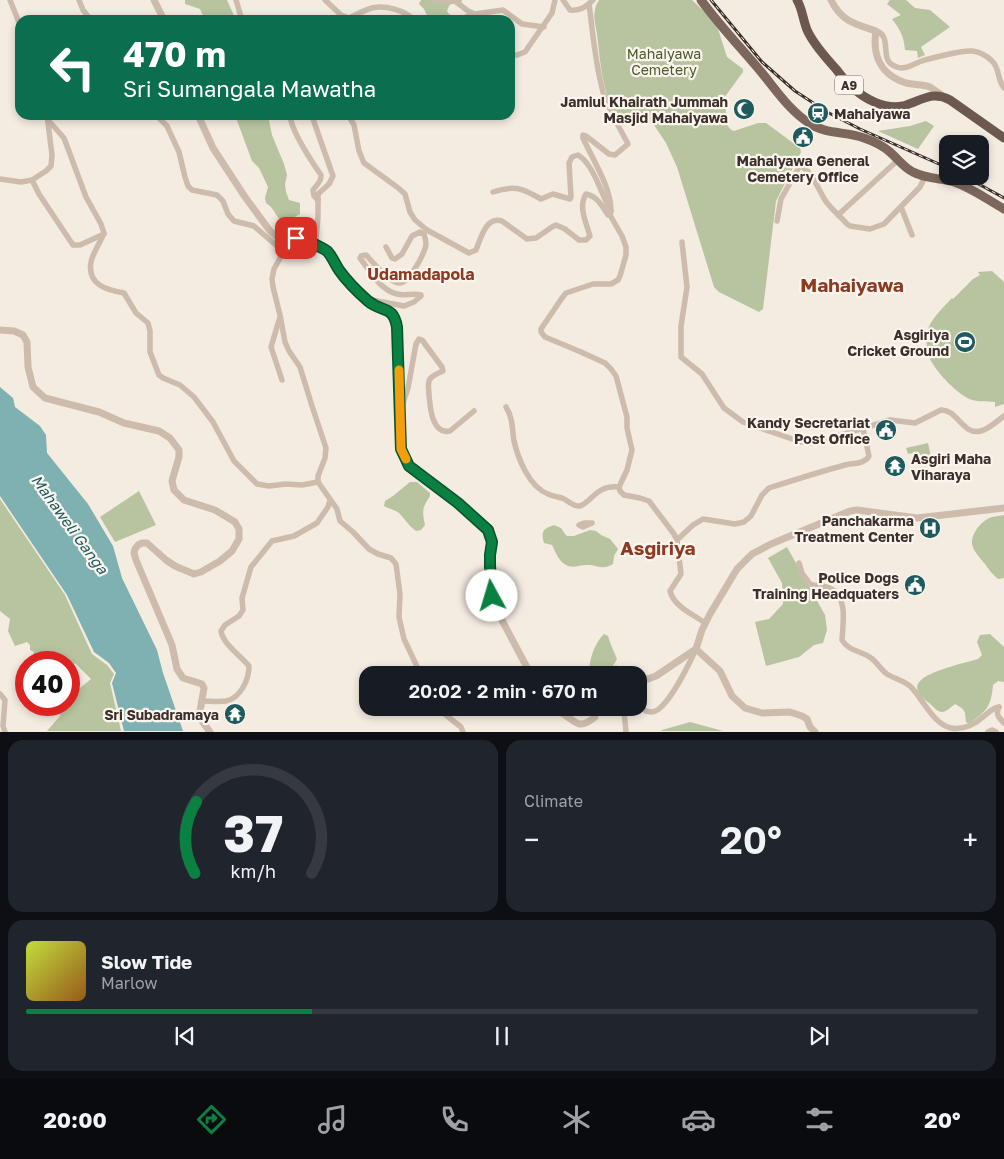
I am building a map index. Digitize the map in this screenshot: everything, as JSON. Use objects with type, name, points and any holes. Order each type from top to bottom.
[{"type":"highway","name":"A9","points":[[797,0],[813,41],[848,83],[860,94],[892,107],[904,106],[928,97],[943,96]]},
{"type":"highway","points":[[943,96],[1004,138]]},
{"type":"main road","points":[[701,0],[784,99],[812,125],[835,132],[856,135],[872,141],[884,147],[909,170],[925,177],[953,182],[1004,209]]},
{"type":"street","points":[[10,0],[16,15]]},
{"type":"street","points":[[79,0],[87,15]]},
{"type":"street","points":[[154,0],[162,15]]},
{"type":"street","points":[[236,0],[240,15]]},
{"type":"street","points":[[326,0],[341,15]]},
{"type":"street","points":[[435,0],[455,1],[474,14],[503,10],[510,15]]},
{"type":"street","points":[[515,55],[525,52],[544,27],[552,13],[555,0]]},
{"type":"street","points":[[563,0],[570,10],[582,9],[591,2]]},
{"type":"street","points":[[831,0],[844,18],[853,23],[879,31],[884,36],[888,61],[897,68],[904,68],[925,60],[966,50],[977,51],[994,62],[997,67],[999,82],[1004,88]]},
{"type":"street","points":[[591,2],[596,62],[603,92],[611,113],[628,144],[615,155],[609,154],[583,135],[604,180],[611,205],[610,213]]},
{"type":"street","points":[[356,15],[371,8],[380,7],[408,15]]},
{"type":"street","points":[[515,19],[522,24],[544,27]]},
{"type":"street","points":[[876,31],[875,46],[878,60],[887,72],[894,78],[931,88],[943,96]]},
{"type":"street","points":[[0,179],[21,182],[32,180],[51,166],[52,155],[48,120]]},
{"type":"street","points":[[50,120],[64,138],[84,192],[101,224],[104,234],[91,262],[91,273],[100,286],[124,292],[136,313],[148,323],[150,352],[159,375],[180,384],[194,397],[213,422],[234,461],[257,484],[268,486],[286,484],[302,486],[318,482]]},
{"type":"street","points":[[161,120],[167,126],[179,152],[188,186],[192,190],[217,195],[223,201],[228,214],[234,221],[254,226],[276,246],[296,238],[302,238],[318,247],[324,248],[329,252],[345,278],[368,301],[391,312],[396,318],[401,449],[409,466],[458,503],[488,530],[492,542],[490,555],[492,596],[496,609],[526,666]]},
{"type":"street","points":[[200,120],[213,148],[270,231],[281,240],[289,242]]},
{"type":"street","points":[[290,120],[320,175],[320,181],[313,190],[314,196],[318,200]]},
{"type":"street","points":[[314,120],[332,176],[329,184],[318,194],[316,239],[318,247]]},
{"type":"street","points":[[351,120],[364,163],[405,194],[410,212],[415,220],[427,230],[469,253],[476,250],[485,227],[498,220],[527,239],[536,238],[556,226],[565,229],[579,240],[586,240],[590,236],[582,210],[582,200],[586,194],[596,198],[608,216],[610,213]]},
{"type":"street","points":[[493,192],[507,188],[529,192],[541,200],[553,194],[570,199],[569,163],[572,156],[578,154],[584,158],[592,171],[626,247],[626,255],[620,276],[618,280],[611,284],[593,284],[566,293],[542,332],[545,336],[605,363],[616,376],[627,417],[627,428],[632,450],[627,470],[619,487],[620,491],[624,495],[649,501],[678,540],[681,574],[670,591],[671,596],[676,603],[705,623]]},
{"type":"street","points":[[838,214],[898,160]]},
{"type":"street","points":[[777,221],[781,198],[801,166],[805,168],[826,201],[847,224],[870,229],[884,224],[920,187],[925,177]]},
{"type":"street","points":[[32,180],[39,194],[73,245],[80,245],[104,234]]},
{"type":"street","points":[[901,207],[912,235]]},
{"type":"street","points":[[368,301],[372,300],[404,306],[414,302],[421,296],[421,294],[398,295],[388,291],[378,283],[360,258],[366,255],[394,282],[404,282],[409,278],[423,253],[426,245],[424,234],[420,232],[412,236],[402,254],[395,259],[392,258],[386,247]]},
{"type":"street","points":[[289,242],[274,269],[272,279],[285,342],[300,367],[326,448],[318,482],[337,509],[340,520],[369,549],[391,558],[396,564],[400,594],[398,617],[404,639],[417,666]]},
{"type":"street","points":[[682,242],[687,287],[681,326],[681,357],[702,374],[724,408],[743,422],[801,442],[813,443],[890,420],[915,423],[941,410],[950,412],[964,426],[979,432],[1004,416]]},
{"type":"street","points":[[280,314],[271,347],[282,380]]},
{"type":"street","points":[[0,330],[14,331],[23,335],[27,342],[28,367],[33,387],[45,398],[99,412],[124,423],[160,431],[170,438],[179,450],[179,457],[172,481],[174,490],[184,500],[215,510],[235,522],[239,539],[232,551],[220,561],[201,572],[194,574],[175,566],[147,543],[138,545],[134,554],[172,644],[177,669],[183,678],[202,684],[204,688],[199,717],[210,732]]},
{"type":"street","points":[[400,411],[408,388],[416,344],[419,339],[422,340],[443,370],[431,377],[428,384],[430,413],[441,430],[445,432],[450,431],[474,411]]},
{"type":"street","points":[[506,407],[510,414],[514,442],[528,478],[541,491],[565,499],[578,506],[584,504],[598,491],[612,486],[619,487]]},
{"type":"street","points":[[678,540],[703,519],[735,524],[744,522],[751,516],[762,495],[770,488],[846,465],[864,462],[869,456],[864,429]]},
{"type":"street","points":[[202,700],[227,701],[239,694],[246,682],[249,666],[228,645],[222,637],[221,631],[225,625],[239,616],[243,610],[242,598],[251,568],[272,541],[294,536],[317,523],[330,500]]},
{"type":"street","points":[[647,711],[654,713],[667,701],[688,668],[710,614],[737,569],[752,554],[846,512],[857,510],[917,518],[1004,508]]},
{"type":"street","points":[[799,563],[802,573],[810,584],[831,588],[842,600],[842,640],[844,643],[853,650],[872,658],[884,672],[911,687],[927,709],[944,725],[951,728],[966,727],[972,725],[992,709],[999,707]]},
{"type":"street","points":[[647,678],[656,676],[696,649]]},
{"type":"street","points":[[696,649],[720,671],[732,696],[745,708],[762,713],[790,712],[802,716],[815,732]]},
{"type":"street","points":[[0,694],[5,700],[3,726],[5,732]]},
{"type":"street","points":[[999,707],[1004,712]]},
{"type":"street","points":[[999,707],[997,714],[1004,722]]},
{"type":"street","points":[[447,716],[463,732]]},
{"type":"street","points":[[566,716],[580,725],[586,724],[594,716]]},
{"type":"street","points":[[624,716],[626,732]]},
{"type":"street","points":[[988,732],[992,730],[996,732]]},
{"type":"green space","points":[[185,0],[227,0],[234,15],[203,15],[200,9],[185,4]]},
{"type":"green space","points":[[421,0],[462,0],[461,3],[449,6],[447,11],[451,15],[427,15],[419,4]]},
{"type":"green space","name":"Mahaiyawa Cemetery","points":[[599,0],[692,0],[709,16],[718,29],[727,57],[743,69],[743,72],[724,98],[730,129],[734,131],[758,123],[766,123],[800,148],[801,152],[776,201],[763,309],[759,312],[719,292],[714,287],[677,167],[666,143],[652,122],[621,118],[608,99],[594,16]]},
{"type":"green space","points":[[890,0],[906,0],[915,8],[930,10],[950,27],[921,47],[925,55],[918,58],[917,51],[905,50],[901,33],[892,19],[901,15],[887,4]]},
{"type":"green space","points":[[468,13],[480,15],[463,15]]},
{"type":"green space","points":[[237,120],[269,120],[272,135],[287,175],[286,192],[289,200],[300,203],[300,214],[291,219],[280,220],[266,203],[265,198],[268,187],[259,168],[252,161]]},
{"type":"green space","points":[[926,121],[934,126],[918,149],[878,131],[910,126]]},
{"type":"green space","name":"Asgiriya Cricket Ground","points":[[992,271],[1004,282],[1004,404],[995,407],[995,402],[975,401],[967,398],[948,383],[930,359],[926,337],[929,326],[936,316],[952,298],[980,275],[978,272]]},
{"type":"green space","points":[[928,443],[931,457],[919,460],[918,452],[908,454],[906,448]]},
{"type":"green space","points":[[410,482],[417,482],[430,493],[423,510],[425,525],[421,530],[416,531],[399,513],[384,506],[385,501]]},
{"type":"green space","points":[[139,491],[156,525],[115,542],[100,517]]},
{"type":"green space","points":[[0,499],[65,595],[92,654],[107,665],[114,674],[110,683],[121,731],[47,731],[60,716],[80,716],[80,688],[91,679],[80,668],[80,651],[32,651],[27,642],[15,646],[8,631],[10,619],[0,611]]},
{"type":"green space","points":[[1004,515],[1004,578],[998,579],[975,552],[972,540],[975,531],[985,521],[992,517]]},
{"type":"green space","points":[[554,525],[561,528],[567,536],[574,536],[590,530],[596,531],[610,539],[618,549],[614,556],[613,564],[606,567],[583,565],[572,567],[566,565],[558,557],[552,545],[544,543],[544,531]]},
{"type":"green space","points":[[787,547],[825,615],[827,630],[823,643],[814,645],[799,657],[766,666],[755,622],[769,619],[783,604],[782,583],[768,558]]},
{"type":"green space","points":[[604,634],[608,636],[617,659],[614,666],[590,666],[598,642]]},
{"type":"green space","points":[[990,634],[1004,647],[1004,682],[998,681],[993,685],[989,704],[980,716],[969,724],[966,722],[964,711],[955,704],[944,712],[940,712],[919,694],[918,684],[925,677],[978,659],[982,655],[977,642],[980,635]]},
{"type":"green space","points":[[690,722],[723,731],[661,731]]},
{"type":"water","name":"Mahaweli Ganga","points":[[0,387],[13,398],[15,407],[40,426],[46,435],[47,453],[88,504],[113,546],[122,578],[157,650],[183,731],[124,731],[112,683],[116,673],[109,663],[94,652],[67,595],[0,496]]},
{"type":"railway","points":[[711,0],[762,62],[795,91],[827,112],[860,129],[939,164]]},
{"type":"railway","points":[[980,185],[1004,198]]},
{"type":"slow traffic","points":[[399,370],[401,449],[406,459]]},
{"type":"place","name":"Jamiul Khairath Jummah Masjid Mahaiyawa","points":[[744,109]]},
{"type":"place","name":"Mahaiyawa","points":[[818,113]]},
{"type":"place","name":"Mahaiyawa General Cemetery Office","points":[[803,137]]},
{"type":"place","name":"Asgiriya Cricket Ground","points":[[965,342]]},
{"type":"place","name":"Kandy Secretariat Post Office","points":[[886,430]]},
{"type":"place","name":"Asgiri Maha Viharaya","points":[[895,466]]},
{"type":"place","name":"Panchakarma Treatment Center","points":[[930,528]]},
{"type":"place","name":"Police Dogs Training Headquaters","points":[[915,585]]},
{"type":"place","name":"Sri Subadramaya","points":[[235,714]]},
{"type":"district","name":"Udamadapola","points":[[421,274]]},
{"type":"district","name":"Mahaiyawa","points":[[852,284]]},
{"type":"district","name":"Asgiriya","points":[[658,547]]},
{"type":"route","points":[[296,238],[302,238],[329,252],[345,278],[368,301],[391,312],[396,318],[401,449],[409,466],[444,491],[488,530],[492,542],[490,577],[492,596]]}]
